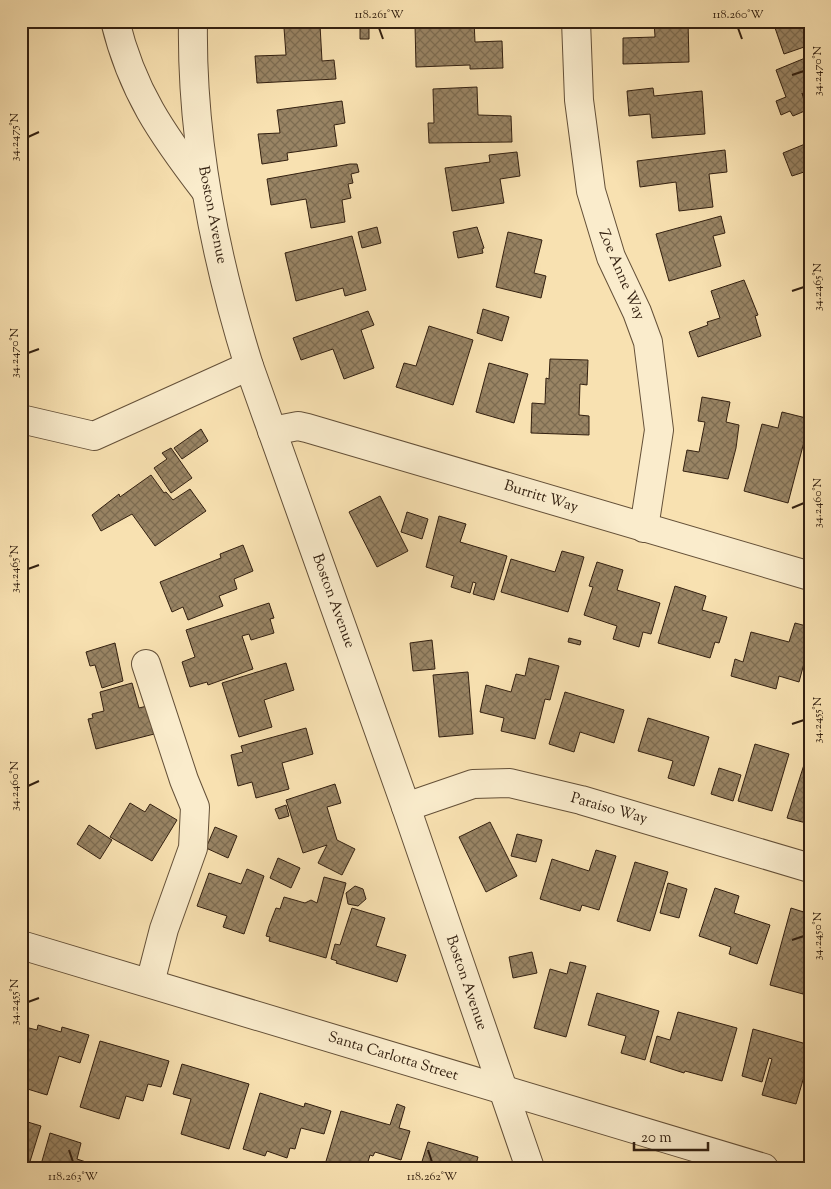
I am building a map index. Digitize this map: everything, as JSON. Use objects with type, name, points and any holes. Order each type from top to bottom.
[{"type":"street","points":[[115,21],[125,57],[144,102],[173,148],[205,190]]},
{"type":"street","name":"Boston Avenue","points":[[193,21],[193,47],[205,190],[235,322],[406,807],[530,1168]]},
{"type":"street","name":"Zoe Anne Way","points":[[576,21],[579,100],[591,191],[611,257],[638,312],[648,342],[659,430],[644,528]]},
{"type":"street","points":[[21,419],[94,436],[249,366]]},
{"type":"street","name":"Burritt Way","points":[[272,431],[298,426],[307,428],[810,576]]},
{"type":"street","points":[[146,664],[184,780],[195,807],[194,848],[164,929],[150,983]]},
{"type":"street","name":"Paraiso Way","points":[[406,807],[473,784],[510,783],[581,800],[810,868]]},
{"type":"street","name":"Santa Carlotta Street","points":[[21,945],[764,1168]]},
{"type":"building","points":[[439,21],[474,21],[475,42],[502,41],[503,68],[470,69],[470,65],[416,67],[415,25],[439,24]]},
{"type":"building","points":[[654,21],[688,21],[689,62],[623,64],[623,38],[655,37]]},
{"type":"building","points":[[810,21],[810,45],[784,54],[773,22]]},
{"type":"building","points":[[320,25],[322,61],[334,60],[336,79],[257,83],[255,56],[286,55],[284,28]]},
{"type":"building","points":[[369,27],[369,39],[360,39],[360,28]]},
{"type":"building","points":[[810,56],[810,112],[802,93],[807,110],[793,116],[790,111],[781,115],[776,101],[786,97],[776,70]]},
{"type":"building","points":[[477,87],[478,115],[511,116],[512,142],[429,143],[428,123],[434,123],[433,89]]},
{"type":"building","points":[[653,88],[654,96],[702,91],[705,134],[652,138],[650,114],[629,116],[627,91]]},
{"type":"building","points":[[342,101],[345,123],[334,125],[337,146],[287,153],[288,160],[262,164],[258,134],[280,133],[277,110]]},
{"type":"building","points":[[810,142],[810,170],[792,176],[783,153]]},
{"type":"building","points":[[725,150],[727,172],[709,174],[713,207],[679,211],[676,182],[640,187],[637,161]]},
{"type":"building","points":[[517,152],[520,176],[500,179],[504,203],[452,211],[445,168],[490,162],[489,155]]},
{"type":"building","points":[[357,164],[359,172],[351,174],[353,183],[348,184],[351,198],[342,200],[345,222],[311,228],[306,199],[271,205],[267,179]]},
{"type":"building","points":[[721,216],[725,233],[713,236],[721,266],[669,281],[656,234]]},
{"type":"building","points":[[377,227],[381,243],[362,248],[358,232]]},
{"type":"building","points":[[477,227],[484,248],[482,249],[483,253],[458,258],[453,232]]},
{"type":"building","points":[[508,232],[542,240],[534,273],[546,276],[541,298],[496,287]]},
{"type":"building","points":[[352,236],[366,290],[345,296],[343,288],[296,301],[285,253]]},
{"type":"building","points":[[744,280],[758,315],[755,316],[761,336],[698,357],[689,332],[708,325],[707,322],[720,318],[711,291]]},
{"type":"building","points":[[483,309],[509,317],[502,341],[477,333]]},
{"type":"building","points":[[368,311],[374,325],[361,330],[374,368],[344,379],[333,349],[301,360],[293,338]]},
{"type":"building","points":[[429,326],[473,340],[453,405],[396,387],[404,363],[416,366]]},
{"type":"building","points":[[550,359],[588,360],[587,385],[580,384],[579,415],[589,416],[589,435],[531,433],[532,403],[545,404],[546,378],[549,379]]},
{"type":"building","points":[[489,363],[528,374],[514,423],[476,412]]},
{"type":"building","points":[[702,397],[730,402],[726,422],[739,425],[736,448],[728,479],[683,471],[687,450],[699,452],[705,422],[698,421]]},
{"type":"building","points":[[782,412],[810,419],[788,503],[744,491],[762,424],[778,428]]},
{"type":"building","points":[[201,429],[208,441],[182,459],[174,448]]},
{"type":"building","points":[[171,448],[192,478],[171,493],[154,468],[167,459],[162,453]]},
{"type":"building","points":[[151,475],[164,493],[166,492],[173,500],[190,489],[206,511],[155,546],[132,514],[101,531],[92,515],[119,494],[120,497]]},
{"type":"building","points":[[380,496],[408,551],[377,567],[349,512]]},
{"type":"building","points":[[407,512],[428,519],[422,539],[401,532]]},
{"type":"building","points":[[439,516],[466,524],[460,542],[507,556],[494,600],[473,594],[476,583],[473,582],[470,593],[451,587],[454,576],[426,567]]},
{"type":"building","points":[[243,545],[253,571],[234,579],[237,589],[219,596],[223,606],[188,620],[183,607],[172,612],[160,582],[221,558],[220,554]]},
{"type":"building","points":[[562,551],[584,557],[568,612],[501,592],[511,559],[555,572]]},
{"type":"building","points":[[597,562],[623,570],[617,590],[660,603],[651,634],[643,632],[639,647],[613,639],[617,626],[584,615],[593,587],[589,586]]},
{"type":"building","points":[[675,586],[706,596],[702,610],[727,617],[719,643],[715,642],[710,658],[658,643]]},
{"type":"building","points":[[269,603],[274,618],[270,619],[274,633],[251,640],[249,634],[242,636],[253,669],[208,685],[207,682],[190,687],[182,662],[195,657],[186,630]]},
{"type":"building","points":[[795,623],[810,627],[810,641],[799,682],[779,676],[776,689],[731,676],[735,659],[743,662],[751,632],[789,642]]},
{"type":"building","points":[[569,638],[581,641],[580,645],[568,642]]},
{"type":"building","points":[[432,640],[435,669],[413,671],[410,643]]},
{"type":"building","points":[[115,643],[123,681],[102,688],[95,665],[90,666],[86,652]]},
{"type":"building","points":[[529,658],[559,666],[550,700],[545,699],[535,739],[501,731],[504,718],[480,712],[486,685],[511,692],[516,674],[525,676]]},
{"type":"building","points":[[286,663],[294,690],[264,700],[272,727],[239,737],[222,683]]},
{"type":"building","points":[[468,672],[473,734],[439,737],[433,675]]},
{"type":"building","points":[[132,683],[139,708],[151,705],[158,733],[96,749],[88,719],[93,718],[92,714],[104,711],[100,692]]},
{"type":"building","points":[[565,692],[624,710],[614,743],[580,732],[574,752],[549,744]]},
{"type":"building","points":[[648,718],[709,737],[694,786],[668,778],[673,761],[638,751]]},
{"type":"building","points":[[306,728],[313,754],[282,763],[289,789],[256,798],[252,782],[238,786],[231,755],[243,752],[241,746]]},
{"type":"building","points":[[755,744],[789,754],[772,811],[738,801]]},
{"type":"building","points":[[810,749],[810,824],[787,818]]},
{"type":"building","points":[[719,768],[741,775],[733,801],[711,794]]},
{"type":"building","points":[[335,784],[341,803],[327,807],[337,840],[355,849],[342,875],[318,863],[327,845],[303,853],[286,800]]},
{"type":"building","points":[[130,803],[145,812],[150,804],[177,820],[152,861],[110,837]]},
{"type":"building","points":[[286,805],[289,816],[279,819],[275,809]]},
{"type":"building","points":[[490,822],[517,876],[486,892],[459,837]]},
{"type":"building","points":[[89,825],[112,840],[100,859],[77,844]]},
{"type":"building","points":[[215,827],[237,836],[228,858],[206,848]]},
{"type":"building","points":[[517,834],[542,840],[536,862],[511,856]]},
{"type":"building","points":[[596,850],[616,856],[599,910],[582,905],[580,911],[540,899],[552,859],[589,871]]},
{"type":"building","points":[[278,858],[300,868],[291,888],[270,878]]},
{"type":"building","points":[[635,862],[668,872],[650,931],[617,921]]},
{"type":"building","points":[[247,869],[264,876],[244,934],[223,927],[227,916],[197,906],[209,873],[241,884]]},
{"type":"building","points":[[324,877],[346,883],[326,958],[269,941],[270,937],[266,936],[269,926],[276,908],[280,909],[284,897],[305,903],[311,900],[317,903]]},
{"type":"building","points":[[668,883],[687,889],[679,918],[660,913]]},
{"type":"building","points":[[355,886],[363,889],[366,899],[358,906],[348,904],[346,893]]},
{"type":"building","points":[[715,888],[739,896],[734,913],[770,925],[757,964],[729,954],[731,947],[699,936]]},
{"type":"building","points":[[352,908],[385,918],[376,946],[406,955],[397,982],[336,963],[337,961],[331,959],[335,944],[340,945]]},
{"type":"building","points":[[791,908],[810,914],[810,977],[807,978],[803,994],[770,985]]},
{"type":"building","points":[[532,952],[537,973],[513,978],[509,957]]},
{"type":"building","points":[[570,962],[586,966],[566,1037],[534,1028],[550,969],[567,974]]},
{"type":"building","points":[[597,993],[659,1011],[645,1060],[621,1053],[626,1036],[588,1025]]},
{"type":"building","points":[[678,1012],[737,1028],[722,1081],[685,1071],[684,1073],[650,1062],[657,1036],[670,1040]]},
{"type":"building","points":[[38,1025],[61,1032],[62,1027],[89,1035],[80,1063],[59,1056],[47,1095],[21,1087],[21,1026],[37,1030]]},
{"type":"building","points":[[753,1029],[810,1045],[810,1056],[796,1104],[762,1095],[772,1059],[769,1058],[762,1082],[742,1076]]},
{"type":"building","points":[[100,1041],[169,1061],[161,1087],[148,1084],[143,1101],[126,1096],[119,1119],[80,1107]]},
{"type":"building","points":[[182,1064],[249,1084],[229,1149],[181,1134],[191,1099],[173,1094]]},
{"type":"building","points":[[260,1093],[304,1107],[305,1103],[331,1111],[324,1134],[301,1128],[295,1149],[290,1148],[287,1158],[267,1151],[265,1156],[243,1149]]},
{"type":"building","points":[[397,1104],[405,1107],[399,1128],[410,1131],[401,1160],[375,1152],[373,1156],[370,1155],[366,1168],[324,1168],[341,1111],[390,1125]]},
{"type":"building","points":[[21,1120],[41,1126],[28,1168],[21,1168]]},
{"type":"building","points":[[50,1133],[81,1143],[77,1159],[92,1164],[91,1168],[40,1168]]},
{"type":"building","points":[[428,1142],[478,1157],[475,1168],[420,1168]]}]
